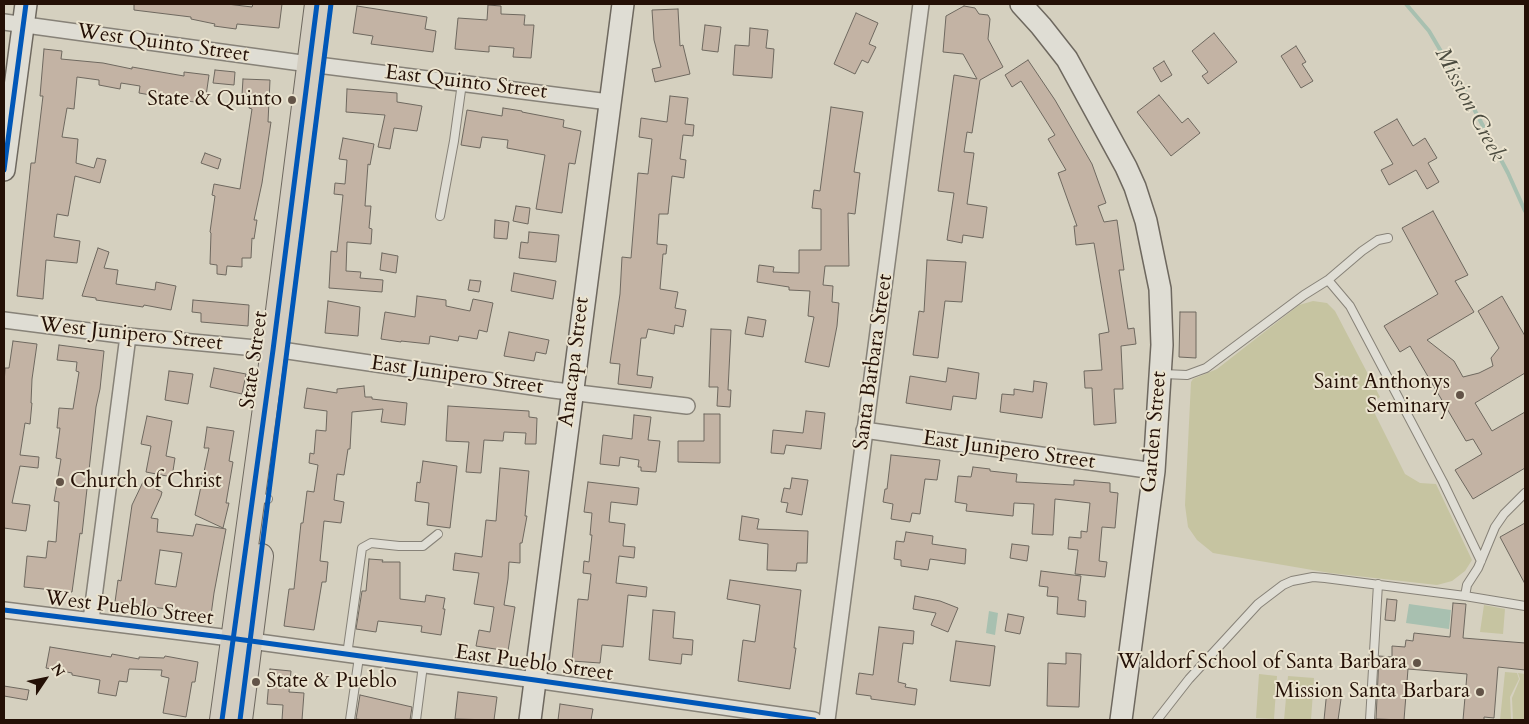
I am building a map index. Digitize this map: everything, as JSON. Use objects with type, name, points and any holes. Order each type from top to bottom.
[{"type":"main road","name":"State Street","points":[[222,720],[241,640],[281,350],[316,64],[317,4]]},
{"type":"main road","name":"State Street","points":[[316,64],[331,4]]},
{"type":"main road","name":"State Street","points":[[240,720],[241,640]]},
{"type":"street","name":"Anacapa Street","points":[[530,720],[623,4]]},
{"type":"street","name":"Santa Barbara Street","points":[[826,720],[921,4]]},
{"type":"street","name":"Garden Street","points":[[1021,4],[1067,59],[1117,150],[1135,187],[1150,235],[1156,264],[1161,307],[1161,374],[1154,471],[1121,720]]},
{"type":"street","name":"West Quinto Street","points":[[17,17],[316,64]]},
{"type":"street","points":[[4,170],[17,17]]},
{"type":"street","name":"East Quinto Street","points":[[316,64],[609,102]]},
{"type":"street","name":"West Junipero Street","points":[[4,320],[128,336],[281,350]]},
{"type":"street","points":[[91,620],[128,336]]},
{"type":"street","name":"East Junipero Street","points":[[281,350],[687,406]]},
{"type":"street","name":"East Junipero Street","points":[[864,430],[1154,471]]},
{"type":"street","name":"West Pueblo Street","points":[[4,610],[241,640]]},
{"type":"street","name":"East Pueblo Street","points":[[241,640],[814,720]]},
{"type":"lane","points":[[440,216],[454,141],[462,83]]},
{"type":"lane","points":[[1161,374],[1187,375],[1206,368],[1304,295],[1328,280],[1362,251],[1378,240],[1388,238]]},
{"type":"lane","points":[[1328,280],[1350,306],[1443,482],[1481,561]]},
{"type":"lane","points":[[1465,596],[1467,585],[1481,561],[1499,520],[1525,493]]},
{"type":"lane","points":[[350,720],[362,548],[371,543],[419,547],[438,534]]},
{"type":"lane","points":[[1157,720],[1189,679],[1266,597],[1283,585],[1298,580],[1314,577],[1378,584],[1525,606]]},
{"type":"lane","points":[[1370,720],[1378,584]]},
{"type":"lane","points":[[416,720],[423,666]]},
{"type":"shaded area","points":[[1313,301],[1327,303],[1335,311],[1380,397],[1370,404],[1405,474],[1420,483],[1436,484],[1472,560],[1465,571],[1452,581],[1437,585],[1330,573],[1213,553],[1197,540],[1188,527],[1185,505],[1191,382],[1193,379],[1217,369],[1299,305]]},
{"type":"shaded area","points":[[1409,604],[1451,610],[1449,629],[1406,623]]},
{"type":"shaded area","points":[[1484,605],[1505,609],[1503,634],[1480,632]]},
{"type":"shaded area","points":[[989,611],[998,613],[995,635],[986,633]]},
{"type":"shaded area","points":[[1505,672],[1517,673],[1519,679],[1510,697],[1511,720],[1500,720]]},
{"type":"shaded area","points":[[1518,673],[1525,674],[1525,720],[1513,720],[1512,698],[1520,679]]},
{"type":"shaded area","points":[[1259,674],[1277,676],[1274,719],[1256,718]]},
{"type":"shaded area","points":[[1288,676],[1314,678],[1311,720],[1284,720]]},
{"type":"building","points":[[134,4],[227,4],[252,7],[253,4],[282,4],[279,28],[237,24],[236,29],[214,26],[215,24],[191,19],[191,17],[134,10]]},
{"type":"building","points":[[488,5],[501,6],[501,14],[525,15],[524,25],[534,25],[531,58],[513,57],[514,48],[489,46],[489,52],[455,49],[458,18],[487,20]]},
{"type":"building","points":[[357,6],[427,17],[425,29],[436,31],[433,52],[371,44],[373,36],[353,33]]},
{"type":"building","points":[[964,6],[975,8],[979,14],[988,15],[990,19],[988,39],[1003,67],[980,80],[972,133],[967,132],[964,152],[974,153],[967,204],[987,207],[983,238],[963,235],[962,243],[947,240],[954,193],[938,191],[954,75],[977,79],[963,54],[943,52],[946,16]]},
{"type":"building","points":[[678,9],[680,46],[683,45],[690,74],[655,82],[652,69],[661,67],[654,40],[652,10]]},
{"type":"building","points":[[856,13],[878,23],[869,44],[876,47],[868,63],[862,60],[855,74],[834,64]]},
{"type":"building","points":[[705,25],[721,27],[718,52],[702,50]]},
{"type":"building","points":[[750,28],[768,30],[766,48],[774,49],[772,78],[733,75],[735,45],[749,46]]},
{"type":"building","points":[[1214,33],[1237,62],[1208,84],[1202,76],[1208,72],[1192,51]]},
{"type":"building","points":[[1296,46],[1306,62],[1302,64],[1313,81],[1301,88],[1281,56]]},
{"type":"building","points":[[44,49],[62,51],[61,59],[103,63],[132,69],[132,67],[184,76],[184,72],[209,75],[205,103],[176,100],[175,105],[162,103],[162,97],[139,93],[140,86],[121,83],[120,89],[99,85],[99,80],[77,77],[74,109],[67,108],[62,137],[78,139],[76,163],[94,168],[97,158],[106,160],[100,183],[75,176],[68,216],[57,214],[54,237],[80,241],[77,263],[46,260],[43,299],[17,296],[31,163],[35,163],[43,96],[40,96]]},
{"type":"building","points":[[1028,60],[1055,100],[1092,164],[1106,203],[1098,206],[1104,222],[1117,220],[1124,270],[1119,270],[1128,329],[1134,328],[1136,344],[1121,346],[1123,389],[1114,389],[1116,423],[1094,425],[1092,388],[1085,388],[1084,371],[1102,370],[1099,334],[1109,332],[1094,243],[1076,245],[1074,226],[1077,226],[1058,173],[1066,170],[1048,139],[1055,135],[1021,81],[1012,87],[1005,75]]},
{"type":"building","points":[[1164,61],[1172,75],[1161,82],[1153,68]]},
{"type":"building","points":[[215,70],[235,72],[234,85],[213,83]]},
{"type":"building","points":[[243,79],[270,80],[268,122],[271,122],[262,183],[254,220],[257,220],[254,239],[252,238],[251,258],[242,258],[242,267],[227,266],[226,275],[217,274],[217,265],[210,264],[210,232],[215,196],[212,195],[214,184],[240,189],[252,109],[249,108],[250,95],[242,95]]},
{"type":"building","points":[[347,89],[397,93],[397,102],[422,106],[417,131],[394,128],[390,149],[378,147],[385,115],[346,112]]},
{"type":"building","points":[[1159,95],[1182,123],[1188,118],[1200,133],[1171,156],[1137,112]]},
{"type":"building","points":[[670,96],[688,98],[685,124],[694,125],[693,136],[683,135],[680,159],[686,160],[684,178],[672,176],[668,214],[659,214],[657,244],[667,245],[666,254],[663,254],[660,289],[678,292],[675,308],[686,310],[683,327],[675,325],[674,334],[648,329],[646,338],[641,338],[637,375],[653,377],[651,388],[618,384],[620,364],[610,363],[620,294],[622,257],[631,258],[638,173],[648,174],[652,139],[639,137],[641,118],[667,122]]},
{"type":"building","points":[[831,107],[863,112],[854,172],[860,173],[855,214],[848,213],[849,266],[825,266],[823,285],[833,286],[832,302],[839,303],[837,326],[829,367],[805,362],[814,317],[808,316],[810,291],[789,290],[789,287],[757,282],[759,265],[774,267],[773,272],[799,273],[799,250],[821,250],[821,209],[812,208],[814,190],[820,191]]},
{"type":"building","points":[[503,108],[564,120],[563,127],[581,131],[575,164],[569,163],[562,213],[536,209],[545,155],[507,148],[508,140],[482,137],[480,148],[461,145],[467,110],[502,116]]},
{"type":"building","points":[[1397,119],[1413,146],[1425,138],[1437,158],[1428,163],[1439,182],[1427,189],[1416,170],[1389,185],[1381,170],[1393,164],[1374,132]]},
{"type":"building","points":[[343,138],[374,144],[370,165],[368,164],[365,206],[371,206],[369,228],[372,229],[371,244],[347,242],[346,271],[361,272],[360,278],[383,280],[382,292],[329,288],[331,251],[337,252],[343,195],[334,194],[335,183],[345,184],[347,160],[339,159]]},
{"type":"building","points":[[205,153],[221,159],[218,169],[201,163]]},
{"type":"building","points":[[516,206],[530,208],[528,224],[513,221]]},
{"type":"building","points":[[1433,211],[1468,275],[1455,281],[1474,312],[1427,340],[1454,361],[1463,377],[1479,373],[1493,366],[1491,358],[1499,348],[1478,311],[1502,296],[1525,336],[1525,373],[1475,403],[1492,431],[1525,412],[1525,468],[1473,499],[1455,470],[1482,454],[1473,439],[1466,441],[1410,346],[1400,352],[1384,326],[1438,294],[1402,228]]},
{"type":"building","points":[[495,220],[509,222],[507,239],[494,238]]},
{"type":"building","points":[[529,232],[559,235],[556,262],[519,258],[521,242],[528,243]]},
{"type":"building","points":[[98,248],[109,252],[104,268],[118,270],[116,284],[155,290],[156,282],[176,286],[171,310],[96,300],[96,298],[82,296]]},
{"type":"building","points":[[382,253],[398,256],[396,273],[380,270]]},
{"type":"building","points":[[927,260],[966,262],[962,302],[945,301],[938,358],[913,355],[919,311],[924,312]]},
{"type":"building","points":[[514,273],[556,281],[553,299],[511,291]]},
{"type":"building","points":[[470,280],[481,281],[479,292],[468,290]]},
{"type":"building","points":[[417,296],[446,300],[446,306],[470,311],[473,299],[493,303],[487,332],[479,330],[477,339],[459,336],[458,341],[430,336],[429,344],[381,339],[385,312],[415,317]]},
{"type":"building","points":[[193,300],[249,305],[248,326],[201,322],[201,313],[192,312]]},
{"type":"building","points":[[328,301],[360,307],[358,336],[325,333]]},
{"type":"building","points":[[1180,312],[1196,312],[1196,358],[1179,357]]},
{"type":"building","points":[[748,317],[766,320],[763,337],[745,334]]},
{"type":"building","points":[[711,329],[731,330],[728,390],[731,390],[730,407],[717,406],[718,387],[709,387]]},
{"type":"building","points":[[509,332],[549,340],[546,354],[536,352],[534,361],[504,356]]},
{"type":"building","points":[[13,341],[37,344],[32,379],[30,424],[25,423],[20,455],[39,457],[38,468],[20,466],[12,503],[30,505],[26,531],[4,528],[4,385],[5,368],[9,368]]},
{"type":"building","points":[[59,345],[104,351],[82,534],[80,533],[72,592],[24,587],[27,556],[46,558],[48,541],[56,542],[59,502],[54,501],[61,459],[56,458],[60,428],[57,428],[59,408],[73,409],[79,372],[76,371],[77,362],[57,360]]},
{"type":"building","points":[[214,368],[246,374],[242,394],[210,387]]},
{"type":"building","points":[[948,368],[979,373],[976,399],[953,396],[951,410],[906,403],[910,376],[946,382]]},
{"type":"building","points":[[169,371],[193,374],[188,404],[165,400]]},
{"type":"building","points":[[1034,381],[1047,383],[1042,418],[1000,412],[1002,394],[1014,395],[1014,389],[1033,392]]},
{"type":"building","points":[[364,386],[365,397],[407,403],[405,425],[381,422],[383,409],[352,412],[350,449],[348,449],[344,475],[337,474],[334,500],[344,502],[341,523],[324,521],[320,561],[328,562],[326,582],[322,582],[314,630],[284,626],[289,589],[294,589],[301,523],[303,523],[307,491],[314,492],[318,465],[309,463],[310,453],[314,454],[316,430],[326,431],[327,411],[304,408],[307,388],[337,393],[337,389]]},
{"type":"building","points":[[448,406],[529,411],[529,417],[537,418],[536,444],[525,444],[526,433],[504,432],[503,441],[484,440],[481,473],[466,472],[469,442],[446,441]]},
{"type":"building","points":[[806,411],[825,413],[821,449],[786,445],[784,454],[771,453],[773,430],[803,433]]},
{"type":"building","points":[[704,414],[720,414],[720,463],[678,462],[678,441],[704,441]]},
{"type":"building","points":[[634,415],[651,417],[648,440],[660,441],[656,472],[641,471],[641,467],[638,467],[639,460],[620,457],[619,466],[600,464],[603,435],[632,439]]},
{"type":"building","points":[[147,416],[172,421],[166,456],[175,458],[172,477],[146,472],[151,446],[141,444]]},
{"type":"building","points":[[207,427],[234,431],[229,461],[233,462],[226,503],[229,503],[223,528],[195,515],[209,448],[204,448]]},
{"type":"building","points":[[891,455],[940,460],[937,480],[925,479],[920,514],[912,513],[910,522],[891,519],[893,504],[883,502],[885,489],[887,489]]},
{"type":"building","points":[[423,461],[457,466],[450,528],[427,525],[429,503],[415,501],[417,482],[420,483]]},
{"type":"building","points":[[973,467],[1017,474],[1016,482],[1074,485],[1074,480],[1110,483],[1110,492],[1118,493],[1115,528],[1102,527],[1099,561],[1107,562],[1105,577],[1075,574],[1078,550],[1068,549],[1069,537],[1081,538],[1081,531],[1087,532],[1090,503],[1055,499],[1053,535],[1032,534],[1034,504],[1014,503],[1013,516],[966,511],[967,504],[955,502],[958,476],[971,477]]},
{"type":"building","points":[[500,468],[529,471],[525,516],[527,516],[522,543],[520,543],[520,563],[509,562],[504,605],[515,607],[508,651],[476,646],[479,630],[490,632],[494,607],[474,604],[479,573],[453,570],[455,553],[482,557],[486,520],[496,521]]},
{"type":"building","points":[[792,478],[808,480],[802,515],[786,512],[788,503],[781,502],[784,488],[790,489]]},
{"type":"building","points":[[143,482],[162,492],[151,518],[158,519],[157,532],[193,536],[196,524],[226,529],[211,615],[115,602],[118,580],[121,581],[132,505]],"holes":[[[160,550],[182,553],[176,587],[155,584]]]},
{"type":"building","points":[[588,482],[639,488],[637,505],[611,502],[609,522],[625,524],[623,546],[635,547],[634,558],[619,556],[616,583],[647,587],[646,597],[628,595],[623,647],[602,645],[600,663],[572,661],[578,599],[588,600],[591,574],[583,573],[584,561],[589,562],[592,535],[590,535],[592,513],[584,512]]},
{"type":"building","points":[[742,516],[759,519],[757,529],[808,531],[807,563],[797,563],[796,571],[767,570],[768,544],[739,540]]},
{"type":"building","points":[[1525,523],[1525,584],[1500,537]]},
{"type":"building","points":[[906,532],[933,536],[932,544],[966,549],[965,564],[930,559],[928,570],[901,566],[901,560],[894,559],[896,541],[904,542]]},
{"type":"building","points":[[1012,544],[1029,546],[1027,561],[1010,558]]},
{"type":"building","points":[[369,559],[383,560],[382,562],[400,562],[400,599],[425,602],[426,595],[445,598],[441,635],[421,632],[422,626],[378,621],[376,632],[356,629],[362,591],[366,591]]},
{"type":"building","points":[[1041,571],[1081,576],[1078,600],[1086,601],[1085,617],[1057,614],[1058,597],[1047,596],[1048,587],[1039,586]]},
{"type":"building","points":[[730,580],[801,590],[790,689],[738,681],[743,640],[755,642],[760,605],[727,599]]},
{"type":"building","points":[[915,596],[940,601],[958,608],[948,632],[931,625],[936,613],[913,609]]},
{"type":"building","points":[[1387,599],[1397,600],[1395,621],[1385,620]]},
{"type":"building","points":[[1453,603],[1466,604],[1463,638],[1525,643],[1525,670],[1498,667],[1494,718],[1484,717],[1484,720],[1463,720],[1467,674],[1408,669],[1404,720],[1376,719],[1379,656],[1392,657],[1392,646],[1405,647],[1406,640],[1413,641],[1414,633],[1450,637]]},
{"type":"building","points":[[653,610],[675,612],[673,638],[693,640],[692,655],[682,654],[681,664],[649,660]]},
{"type":"building","points":[[1008,614],[1024,617],[1020,634],[1005,631]]},
{"type":"building","points":[[879,627],[914,631],[913,644],[903,643],[898,682],[906,684],[905,687],[917,689],[915,705],[871,699],[871,696],[856,694],[859,673],[873,675]]},
{"type":"building","points":[[956,641],[995,646],[990,686],[950,681]]},
{"type":"building","points":[[50,647],[111,657],[112,654],[139,659],[139,657],[164,658],[165,656],[198,662],[195,682],[192,682],[186,717],[163,713],[169,678],[161,676],[162,670],[129,669],[127,682],[119,681],[116,696],[98,693],[100,680],[46,668]]},
{"type":"building","points":[[1066,653],[1081,654],[1079,707],[1047,706],[1048,663],[1066,664]]},
{"type":"building","points":[[270,669],[291,671],[289,692],[304,693],[302,720],[282,720],[283,705],[267,704]]},
{"type":"building","points":[[4,686],[29,690],[27,700],[4,696]]},
{"type":"building","points":[[1327,690],[1342,692],[1338,720],[1324,720]]},
{"type":"building","points":[[458,692],[497,697],[494,720],[455,719]]},
{"type":"building","points":[[360,695],[412,707],[410,720],[356,719]]},
{"type":"building","points":[[560,704],[593,709],[591,720],[558,720]]},
{"type":"waterway","name":"Mission Creek","points":[[1406,4],[1429,31],[1465,92],[1508,173],[1525,211]]},
{"type":"cycle path","points":[[4,170],[26,4]]},
{"type":"cycle path","points":[[222,720],[273,350],[317,4]]},
{"type":"cycle path","points":[[240,720],[331,4]]},
{"type":"cycle path","points":[[4,610],[222,637],[814,720]]},
{"type":"place","name":"State & Quinto","points":[[292,100]]},
{"type":"place","name":"Saint Anthonys Seminary","points":[[1460,395]]},
{"type":"place","name":"Church of Christ","points":[[60,482]]},
{"type":"place","name":"Waldorf School of Santa Barbara","points":[[1417,663]]},
{"type":"place","name":"State & Pueblo","points":[[256,682]]},
{"type":"place","name":"Mission Santa Barbara","points":[[1480,692]]}]
